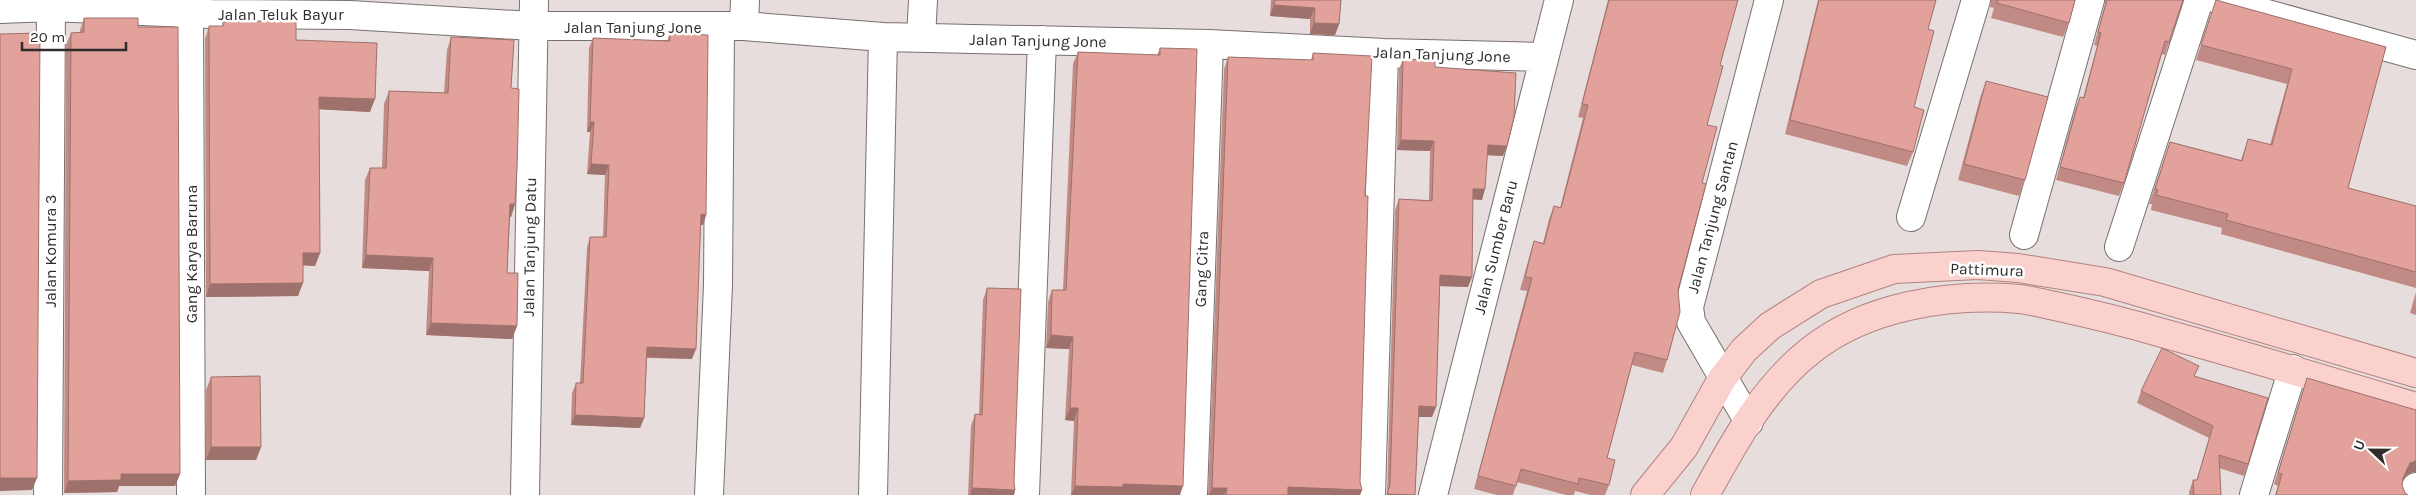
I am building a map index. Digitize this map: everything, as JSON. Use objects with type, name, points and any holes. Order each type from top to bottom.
[{"type":"main road","name":"Pattimura","points":[[1645,495],[1684,447],[1722,379],[1744,350],[1770,326],[1821,294],[1894,269],[1978,265],[2018,268],[2105,282],[2416,373]]},
{"type":"main road","name":"Pattimura","points":[[1705,495],[1749,422],[1778,380],[1811,350],[1856,323],[1913,304],[1963,299],[2019,299],[2101,316],[2293,369],[2416,407]]},
{"type":"main road","points":[[2379,396],[2387,364]]},
{"type":"street","points":[[921,38],[923,0]]},
{"type":"street","name":"Jalan Sumber Baru","points":[[1433,495],[1559,0]]},
{"type":"street","name":"Jalan Tanjung Santan","points":[[1749,422],[1722,379],[1691,322],[1689,307],[1769,0]]},
{"type":"street","points":[[1911,216],[1976,0]]},
{"type":"street","points":[[2024,235],[2090,0]]},
{"type":"street","points":[[2119,247],[2199,0]]},
{"type":"street","points":[[2216,0],[2416,55]]},
{"type":"street","name":"Jalan Teluk Bayur","points":[[0,9],[51,7],[182,9],[350,7],[533,13]]},
{"type":"street","name":"Jalan Komura 3","points":[[48,495],[51,7]]},
{"type":"street","name":"Gang Karya Baruna","points":[[182,9],[191,495]]},
{"type":"street","name":"Jalan Tanjung Jone","points":[[533,13],[736,18],[883,37],[1209,44],[1384,53],[1543,57]]},
{"type":"street","name":"Jalan Tanjung Datu","points":[[525,495],[533,13]]},
{"type":"street","points":[[709,495],[718,285],[736,18]]},
{"type":"street","points":[[873,495],[883,37]]},
{"type":"street","points":[[1025,495],[1042,40]]},
{"type":"street","name":"Gang Citra","points":[[1193,495],[1209,44]]},
{"type":"street","points":[[1371,495],[1384,53]]},
{"type":"street","points":[[2254,495],[2293,369]]},
{"type":"street","points":[[2412,495],[2416,488]]},
{"type":"building","points":[[1275,0],[1341,0],[1339,24],[1314,23],[1315,8],[1274,5]]},
{"type":"building","points":[[1609,0],[1738,0],[1720,65],[1723,66],[1707,125],[1717,127],[1702,183],[1706,184],[1678,290],[1680,312],[1667,360],[1635,352],[1607,458],[1615,460],[1609,485],[1579,478],[1578,484],[1521,469],[1516,486],[1478,476],[1532,278],[1525,277],[1534,241],[1544,244],[1554,206],[1561,208],[1588,105],[1582,104]]},
{"type":"building","points":[[1819,0],[1936,0],[1928,29],[1934,31],[1914,107],[1924,110],[1913,152],[1790,120]]},
{"type":"building","points":[[1998,0],[2075,0],[2069,23],[1997,3]]},
{"type":"building","points":[[2107,0],[2183,0],[2169,42],[2165,41],[2124,183],[2060,167],[2080,97],[2084,98],[2101,33],[2098,32]]},
{"type":"building","points":[[2216,0],[2386,47],[2348,188],[2416,206],[2416,272],[2226,220],[2228,214],[2156,195],[2158,190],[2155,189],[2170,142],[2242,161],[2248,139],[2272,145],[2292,69],[2201,45]]},
{"type":"building","points":[[262,17],[296,18],[296,40],[377,43],[375,99],[319,97],[320,253],[303,253],[303,283],[210,284],[209,26],[223,26],[223,22],[262,21]]},
{"type":"building","points":[[84,18],[138,18],[138,27],[178,27],[180,474],[121,474],[121,480],[68,481],[71,33],[84,32]]},
{"type":"building","points":[[40,33],[37,478],[0,478],[0,34]]},
{"type":"building","points":[[670,33],[708,35],[706,215],[701,214],[696,349],[647,347],[644,418],[575,415],[576,383],[583,383],[590,237],[606,237],[609,165],[591,164],[594,122],[590,122],[593,38],[670,41]]},
{"type":"building","points":[[451,37],[514,40],[511,88],[519,89],[517,169],[515,204],[510,204],[507,273],[518,273],[517,326],[431,323],[433,258],[366,255],[370,168],[386,168],[389,91],[448,93]]},
{"type":"building","points":[[1160,48],[1197,49],[1183,486],[1123,484],[1123,487],[1075,486],[1078,408],[1070,408],[1073,337],[1051,335],[1052,290],[1066,290],[1078,52],[1160,55]]},
{"type":"building","points":[[1313,53],[1372,56],[1365,196],[1368,196],[1360,482],[1362,490],[1288,487],[1288,495],[1226,495],[1227,488],[1212,488],[1228,57],[1313,60]]},
{"type":"building","points":[[1403,59],[1435,60],[1435,67],[1516,73],[1514,117],[1507,146],[1488,145],[1485,189],[1473,189],[1472,277],[1440,275],[1436,407],[1419,406],[1415,495],[1387,494],[1390,485],[1399,199],[1432,201],[1434,141],[1401,140]]},
{"type":"building","points":[[1986,81],[2048,97],[2025,180],[1964,164]]},
{"type":"building","points":[[987,288],[1021,289],[1015,490],[972,488],[975,414],[982,415]]},
{"type":"building","points":[[2162,348],[2199,366],[2194,376],[2268,398],[2248,464],[2219,455],[2221,495],[2194,495],[2193,480],[2197,480],[2213,426],[2141,391]]},
{"type":"building","points":[[260,376],[261,447],[211,447],[211,377]]},
{"type":"building","points":[[2307,378],[2416,410],[2416,461],[2410,463],[2402,485],[2405,493],[2408,495],[2276,495],[2282,474],[2278,473]]}]
